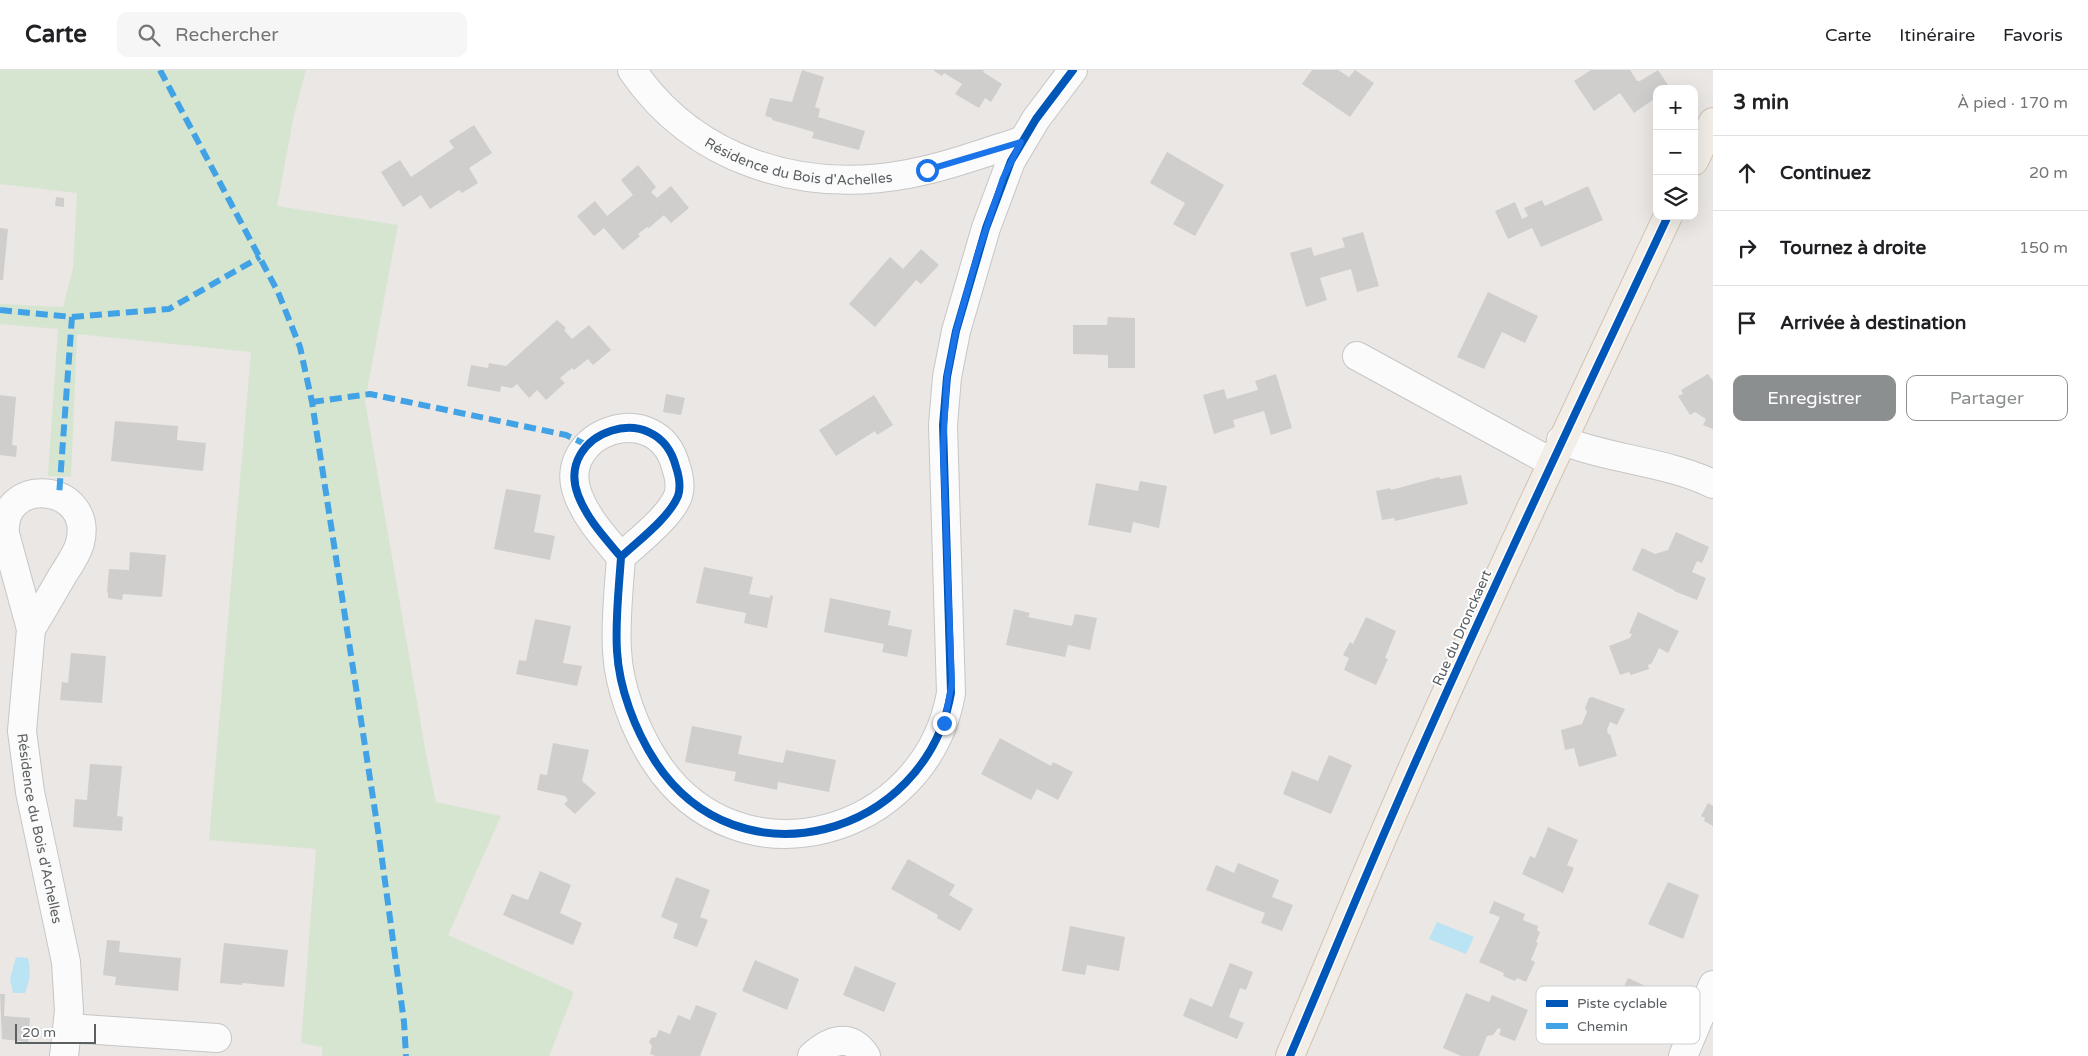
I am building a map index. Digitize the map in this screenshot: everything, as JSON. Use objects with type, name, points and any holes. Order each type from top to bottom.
[{"type":"main road","points":[[1698,153],[1713,122]]},
{"type":"main road","name":"Rue du Dronckaert","points":[[1290,1056],[1422,746],[1556,451],[1666,220]]},
{"type":"street","name":"Résidence du Bois d'Achelles","points":[[632,70],[646,89],[666,110],[700,138],[752,163],[808,177],[867,179],[907,174],[946,165],[1021,142]]},
{"type":"street","points":[[621,557],[668,513],[678,495],[680,484],[671,452],[659,438],[640,428],[618,428],[597,438],[580,454],[574,472],[574,483],[590,519],[621,557],[616,641],[622,683],[634,718],[656,762],[674,785],[694,803],[739,826],[775,833],[809,832],[840,825],[858,817],[885,801],[911,778],[921,767],[938,738],[952,687],[943,450],[944,403],[951,356],[964,301],[1003,178],[1021,142],[1073,70]]},
{"type":"street","points":[[1357,356],[1556,451],[1589,450],[1673,468],[1713,484]]},
{"type":"street","name":"Résidence du Bois d'Achelles","points":[[31,630],[22,712],[23,752],[66,962],[68,1028],[64,1056]]},
{"type":"street","points":[[1700,1016],[1713,985]]},
{"type":"street","points":[[68,1028],[217,1038]]},
{"type":"street","points":[[812,1056],[823,1046],[840,1041],[855,1043],[866,1056]]},
{"type":"street","points":[[1683,1056],[1688,1044]]},
{"type":"green space","points":[[0,70],[306,70],[294,115],[277,206],[398,225],[365,401],[426,754],[436,802],[501,816],[448,935],[574,992],[549,1056],[322,1056],[322,1047],[301,1043],[316,849],[209,840],[251,352],[77,334],[71,477],[48,476],[58,329],[0,324],[0,304],[63,307],[73,268],[77,193],[0,184]]},
{"type":"water","points":[[1437,922],[1474,937],[1466,954],[1429,939]]},
{"type":"water","points":[[16,957],[28,958],[30,976],[25,993],[13,993],[10,979]]},
{"type":"building","points":[[802,70],[824,77],[815,107],[820,109],[818,117],[865,131],[859,150],[812,138],[814,132],[772,120],[772,118],[765,116],[770,98],[792,102]]},
{"type":"building","points":[[933,70],[984,70],[983,72],[1002,84],[991,102],[985,98],[979,108],[955,94],[962,84],[944,73],[942,76]]},
{"type":"building","points":[[1312,70],[1338,70],[1349,77],[1355,70],[1374,83],[1350,117],[1302,84]]},
{"type":"building","points":[[1591,70],[1630,70],[1637,81],[1640,81],[1658,70],[1668,85],[1653,85],[1653,100],[1634,113],[1620,93],[1594,111],[1574,81]]},
{"type":"building","points":[[474,125],[492,153],[469,168],[478,183],[462,193],[459,190],[430,209],[421,195],[403,207],[381,172],[400,160],[411,177],[454,148],[449,141]]},
{"type":"building","points":[[1167,152],[1224,185],[1195,236],[1173,224],[1185,203],[1150,183]]},
{"type":"building","points":[[638,165],[656,187],[651,192],[657,198],[671,186],[689,208],[671,223],[664,215],[649,228],[647,227],[638,234],[640,236],[623,250],[604,228],[594,236],[577,216],[595,201],[607,216],[633,195],[621,180]]},
{"type":"building","points":[[1588,186],[1603,220],[1541,247],[1532,228],[1508,239],[1495,211],[1515,202],[1522,219],[1528,216],[1524,208],[1542,200],[1545,206]]},
{"type":"building","points":[[56,197],[64,198],[64,207],[55,206]]},
{"type":"building","points":[[0,228],[8,229],[3,280],[0,280]]},
{"type":"building","points":[[1363,232],[1379,286],[1357,292],[1351,269],[1320,278],[1327,300],[1306,307],[1290,253],[1311,247],[1314,256],[1345,247],[1342,238]]},
{"type":"building","points":[[921,249],[939,265],[921,284],[916,280],[875,327],[849,304],[890,257],[903,269]]},
{"type":"building","points":[[1488,292],[1538,316],[1525,343],[1502,332],[1484,369],[1457,357]]},
{"type":"building","points":[[1108,317],[1135,318],[1135,368],[1108,368],[1108,355],[1073,354],[1073,325],[1107,325]]},
{"type":"building","points":[[557,320],[566,328],[564,330],[572,339],[589,325],[611,350],[593,365],[588,359],[574,370],[572,368],[560,378],[565,383],[546,400],[537,390],[529,398],[517,384],[512,388],[501,386],[500,392],[467,386],[471,365],[488,368],[489,363],[506,366]]},
{"type":"building","points":[[1276,374],[1292,428],[1271,435],[1264,411],[1233,420],[1235,427],[1214,434],[1203,395],[1224,389],[1227,399],[1258,390],[1255,381]]},
{"type":"building","points":[[1708,374],[1713,381],[1713,429],[1703,425],[1706,419],[1695,412],[1690,415],[1678,396],[1683,394],[1681,390]]},
{"type":"building","points":[[666,394],[685,398],[681,415],[663,412]]},
{"type":"building","points":[[0,395],[16,397],[12,445],[17,446],[16,457],[0,455]]},
{"type":"building","points":[[874,395],[893,425],[877,435],[875,431],[836,456],[819,430]]},
{"type":"building","points":[[115,421],[178,426],[177,440],[206,443],[203,471],[111,461]]},
{"type":"building","points":[[1461,475],[1468,504],[1395,521],[1394,518],[1382,520],[1376,491],[1390,488],[1391,490],[1439,477],[1440,479]]},
{"type":"building","points":[[1140,481],[1167,486],[1159,528],[1133,522],[1131,533],[1088,525],[1096,483],[1138,491]]},
{"type":"building","points":[[506,489],[541,495],[534,532],[555,536],[550,560],[494,549]]},
{"type":"building","points":[[1676,532],[1709,547],[1702,563],[1697,561],[1692,572],[1706,578],[1697,600],[1632,570],[1642,548],[1655,554],[1668,550]]},
{"type":"building","points":[[130,552],[166,555],[162,597],[123,594],[122,600],[108,598],[109,569],[129,570]]},
{"type":"building","points":[[704,567],[753,577],[749,594],[770,598],[770,595],[773,596],[767,628],[744,623],[746,613],[696,603]]},
{"type":"building","points":[[830,598],[891,611],[888,625],[912,630],[907,657],[882,652],[884,644],[824,632]]},
{"type":"building","points":[[1014,609],[1030,613],[1028,617],[1072,626],[1075,614],[1097,618],[1090,650],[1068,645],[1065,657],[1006,645]]},
{"type":"building","points":[[1638,612],[1679,631],[1668,653],[1659,648],[1652,663],[1648,665],[1649,669],[1631,675],[1629,672],[1620,675],[1609,646],[1630,638],[1632,634],[1629,633]]},
{"type":"building","points":[[1366,617],[1396,631],[1385,658],[1388,659],[1376,685],[1344,670],[1349,658],[1343,655],[1350,642],[1353,644]]},
{"type":"building","points":[[535,619],[571,626],[563,663],[582,666],[577,686],[516,674],[519,660],[526,661]]},
{"type":"building","points":[[71,653],[106,656],[102,703],[60,700],[62,682],[68,683]]},
{"type":"building","points":[[1592,697],[1625,709],[1617,725],[1610,722],[1607,730],[1617,756],[1579,767],[1574,748],[1565,750],[1561,730],[1582,724],[1587,712],[1585,708],[1589,698]]},
{"type":"building","points":[[692,726],[742,736],[738,754],[783,763],[786,750],[836,760],[829,792],[778,782],[777,790],[734,781],[736,772],[685,762]]},
{"type":"building","points":[[1000,738],[1051,766],[1053,762],[1073,772],[1058,800],[1037,789],[1031,800],[981,774]]},
{"type":"building","points":[[553,743],[589,750],[582,781],[596,793],[575,814],[564,804],[568,800],[565,796],[537,790],[540,774],[547,775]]},
{"type":"building","points":[[1329,755],[1352,765],[1331,814],[1283,794],[1292,771],[1318,781]]},
{"type":"building","points":[[90,764],[122,766],[117,816],[123,817],[122,831],[73,827],[75,799],[87,800]]},
{"type":"building","points":[[1708,803],[1713,806],[1713,826],[1704,821],[1705,818],[1701,816]]},
{"type":"building","points":[[1548,827],[1578,840],[1567,865],[1574,868],[1563,893],[1522,874],[1530,856],[1535,858]]},
{"type":"building","points":[[908,859],[955,885],[949,895],[973,909],[960,931],[937,918],[938,915],[891,889]]},
{"type":"building","points":[[1238,863],[1279,880],[1272,897],[1293,905],[1282,931],[1261,923],[1265,913],[1206,890],[1216,865],[1234,873]]},
{"type":"building","points":[[540,871],[571,885],[560,913],[582,923],[573,945],[503,915],[512,894],[528,900]]},
{"type":"building","points":[[676,877],[710,890],[700,917],[708,920],[697,947],[673,938],[678,924],[661,917]]},
{"type":"building","points":[[1668,882],[1699,895],[1683,939],[1648,924]]},
{"type":"building","points":[[1494,901],[1525,914],[1523,920],[1538,926],[1537,930],[1540,932],[1536,942],[1538,943],[1531,960],[1535,962],[1526,982],[1517,978],[1515,981],[1503,976],[1504,973],[1479,962],[1500,917],[1489,913]]},
{"type":"building","points":[[1070,926],[1125,937],[1119,971],[1087,965],[1085,975],[1062,971]]},
{"type":"building","points":[[107,940],[120,941],[119,952],[181,958],[178,991],[115,985],[116,977],[103,975]]},
{"type":"building","points":[[224,943],[288,950],[284,987],[220,983]]},
{"type":"building","points":[[755,960],[799,979],[787,1010],[742,991]]},
{"type":"building","points":[[1230,963],[1253,972],[1246,990],[1240,988],[1229,1017],[1244,1023],[1237,1039],[1183,1016],[1190,998],[1212,1007]]},
{"type":"building","points":[[855,966],[896,983],[884,1012],[843,995]]},
{"type":"building","points":[[1628,978],[1646,986],[1624,986]]},
{"type":"building","points":[[1466,993],[1489,1002],[1492,995],[1528,1010],[1515,1041],[1499,1035],[1501,1029],[1498,1028],[1493,1035],[1487,1036],[1479,1056],[1461,1056],[1443,1048]]},
{"type":"building","points":[[0,994],[5,994],[4,1016],[30,1018],[28,1042],[2,1039]]},
{"type":"building","points":[[696,1005],[717,1013],[700,1056],[656,1056],[650,1054],[652,1046],[649,1042],[651,1038],[656,1037],[659,1030],[670,1034],[678,1015],[690,1020]]},
{"type":"marked path","points":[[160,70],[278,292],[300,347],[312,402],[379,837],[404,1022],[406,1056]]},
{"type":"marked path","points":[[72,317],[169,309],[260,257]]},
{"type":"marked path","points":[[0,310],[72,317],[59,496]]},
{"type":"marked path","points":[[312,402],[370,394],[566,435],[587,445]]},
{"type":"cycle path","points":[[621,557],[668,513],[678,496],[679,489],[676,467],[666,445],[650,433],[631,428],[611,431],[594,440],[581,454],[575,473],[578,495],[591,520],[621,557],[617,651],[618,665],[629,708],[641,736],[655,761],[691,801],[733,825],[779,834],[825,829],[868,812],[906,782],[935,743],[951,693],[943,425],[947,377],[956,331],[986,228],[1011,161],[1036,119],[1073,70]]},
{"type":"cycle path","points":[[1290,1056],[1449,686],[1666,220]]},
{"type":"route","points":[[927,170],[1021,142],[1003,178],[978,253],[956,331],[947,376],[944,403],[943,450],[952,682],[944,723]]}]
